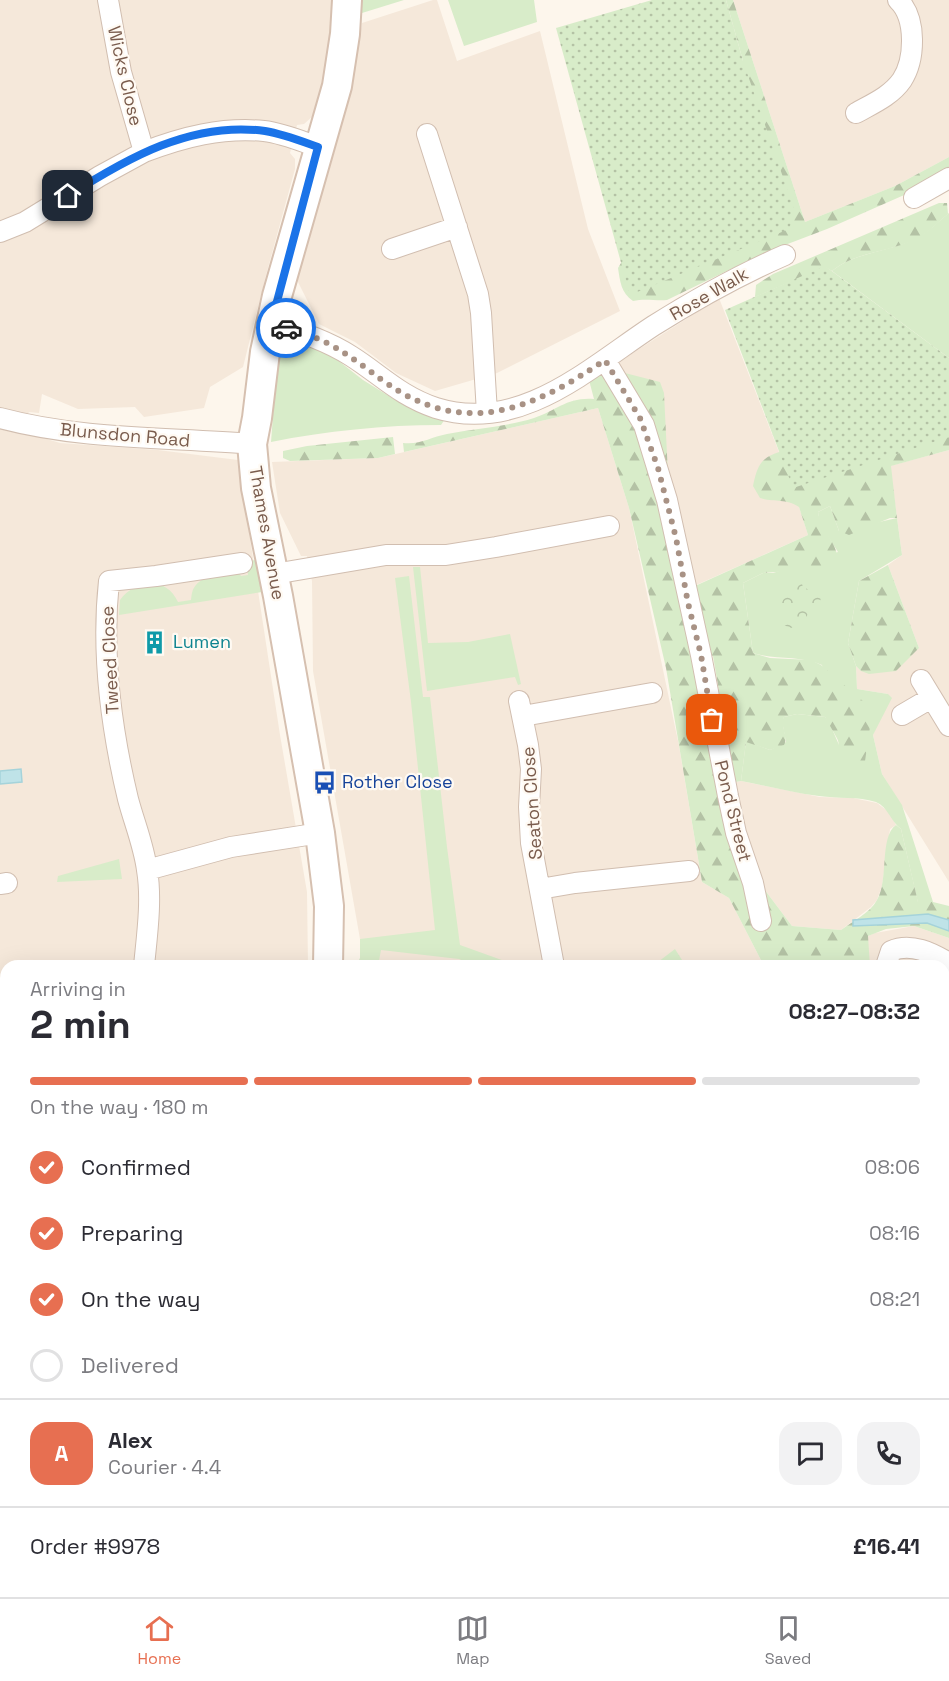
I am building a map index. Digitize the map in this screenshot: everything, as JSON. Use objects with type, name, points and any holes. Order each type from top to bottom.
[{"type":"street","name":"Wicks Close","points":[[108,0],[121,72],[144,152]]},
{"type":"street","name":"Thames Avenue","points":[[328,960],[328,906],[320,833],[274,574],[256,488],[252,444],[271,324],[318,147],[337,87],[347,0]]},
{"type":"street","points":[[856,113],[892,91],[907,70],[911,53],[910,23],[906,11],[898,0]]},
{"type":"street","name":"Wicks Close","points":[[0,232],[25,222],[144,152],[180,138],[212,132],[265,131],[318,147]]},
{"type":"street","points":[[427,134],[474,281],[481,314],[487,413]]},
{"type":"street","points":[[915,198],[949,178]]},
{"type":"street","points":[[392,249],[457,227]]},
{"type":"street","name":"Rose Walk","points":[[605,360],[707,294],[754,268],[785,255]]},
{"type":"street","points":[[271,324],[301,332],[331,344],[353,357],[401,393],[437,408],[460,413],[487,413],[527,404],[580,377],[605,360]]},
{"type":"street","name":"Pond Street","points":[[605,360],[644,425],[667,500],[701,655],[727,794],[736,833],[753,884],[761,921]]},
{"type":"street","name":"Blunsdon Road","points":[[0,418],[76,432],[158,440],[252,444]]},
{"type":"street","points":[[274,574],[386,555],[447,555],[609,526]]},
{"type":"street","name":"Tweed Close","points":[[145,960],[147,870],[117,751],[109,698],[106,643],[109,581],[242,563]]},
{"type":"street","points":[[921,680],[949,726]]},
{"type":"street","name":"Seaton Close","points":[[553,960],[531,843],[529,807],[531,769],[521,708],[652,693]]},
{"type":"street","points":[[902,715],[931,698]]},
{"type":"street","points":[[147,870],[231,847],[320,833]]},
{"type":"street","points":[[540,889],[574,883],[689,871]]},
{"type":"street","points":[[888,960],[891,951],[905,947],[924,951],[943,960]]},
{"type":"shaded area","points":[[0,0],[334,0],[334,18],[327,68],[313,116],[304,124],[297,125],[290,153],[295,159],[295,169],[243,367],[210,387],[204,408],[144,417],[135,407],[78,409],[42,394],[39,413],[29,412],[27,415],[0,409]]},
{"type":"shaded area","points":[[437,0],[457,61],[540,31],[588,229],[620,311],[497,373],[435,391],[396,373],[355,342],[319,324],[297,280],[308,228],[352,85],[362,23]]},
{"type":"shaded area","points":[[733,0],[949,0],[949,157],[895,186],[805,222]]},
{"type":"shaded area","points":[[719,298],[793,488],[808,535],[694,586],[611,367]]},
{"type":"shaded area","points":[[598,408],[629,508],[679,746],[702,882],[729,898],[761,960],[379,960],[380,950],[360,939],[313,671],[312,581],[307,556],[301,556],[280,513],[272,462],[378,458]]},
{"type":"shaded area","points":[[0,425],[60,443],[158,450],[238,460],[280,735],[307,892],[308,960],[0,960]]},
{"type":"shaded area","points":[[949,450],[949,882],[882,774],[873,735],[888,694],[857,689],[856,666],[861,671],[919,648],[888,565],[902,555],[890,466]]},
{"type":"shaded area","points":[[741,781],[820,797],[853,798],[877,803],[889,812],[896,825],[890,829],[882,886],[877,900],[871,907],[841,930],[792,926],[743,861],[730,783]]},
{"type":"shaded area","points":[[914,926],[949,938],[949,960],[869,960],[868,936]]},
{"type":"green space","points":[[361,0],[404,0],[362,13]]},
{"type":"green space","points":[[448,0],[534,0],[537,22],[464,46]]},
{"type":"green space","points":[[652,0],[726,0],[743,61],[795,212],[789,229],[630,295],[556,28]]},
{"type":"green space","points":[[726,0],[733,0],[805,222],[895,186],[949,157],[949,169],[911,192],[827,229],[764,253],[667,300],[633,301],[620,282],[618,268],[743,61]]},
{"type":"green space","points":[[939,203],[947,203],[948,214],[915,240],[861,256],[832,271],[825,267],[755,297],[756,285],[773,274]]},
{"type":"green space","points":[[949,213],[949,358],[832,271],[851,260],[915,239]]},
{"type":"green space","points":[[825,266],[949,358],[949,437],[793,488],[725,310]]},
{"type":"green space","points":[[301,345],[326,351],[363,380],[397,401],[445,419],[441,425],[355,429],[271,442],[277,362],[287,350]]},
{"type":"green space","points":[[621,372],[660,382],[664,393],[668,475],[695,586],[808,535],[799,507],[789,502],[760,498],[753,486],[761,463],[771,455],[795,447],[949,437],[949,450],[891,466],[897,518],[890,518],[849,535],[839,531],[830,506],[818,512],[837,555],[838,562],[830,569],[818,572],[802,570],[763,573],[743,583],[753,653],[770,658],[811,660],[821,665],[871,708],[864,768],[856,772],[825,717],[797,714],[784,717],[786,738],[784,745],[770,750],[746,742],[741,781],[730,783],[743,861],[792,926],[841,930],[870,909],[881,892],[888,839],[896,825],[901,829],[918,902],[933,902],[949,906],[949,938],[914,926],[886,929],[868,936],[870,960],[761,960],[729,898],[702,882],[666,668],[629,508],[598,408],[404,452],[403,443],[415,443],[447,434],[523,421],[569,402],[594,399],[589,380],[605,374]],"holes":[[[706,656],[713,656],[728,744]]]},
{"type":"green space","points":[[393,437],[395,454],[378,458],[290,461],[283,458],[283,451],[307,446]]},
{"type":"green space","points":[[830,506],[839,531],[897,518],[902,555],[859,581],[848,643],[856,666],[857,689],[888,694],[892,698],[873,735],[882,774],[902,805],[933,902],[918,903],[901,829],[880,804],[862,799],[809,795],[741,781],[746,741],[770,750],[786,742],[782,721],[784,717],[797,714],[825,717],[839,745],[822,665],[805,660],[753,653],[743,583],[763,573],[773,573],[838,552],[820,524],[818,512]]},
{"type":"green space","points":[[256,560],[262,592],[119,615],[120,600],[134,588],[150,583],[159,584],[173,594],[178,602],[191,600],[194,588],[203,579],[203,573],[238,572],[241,576],[248,575],[247,561]]},
{"type":"green space","points":[[888,565],[919,648],[896,671],[869,674],[856,666],[848,643],[859,581]]},
{"type":"green space","points":[[413,567],[420,567],[428,643],[468,642],[510,634],[521,684],[518,685],[515,677],[427,691]]},
{"type":"green space","points":[[409,576],[423,697],[430,697],[460,945],[502,960],[461,960],[381,950],[379,960],[359,960],[360,939],[435,930],[411,702],[395,578]]},
{"type":"green space","points":[[796,581],[820,595],[821,598],[819,604],[810,608],[805,621],[797,627],[790,628],[780,623],[778,610],[792,582]]},
{"type":"green space","points":[[119,859],[122,879],[57,882],[58,876]]},
{"type":"green space","points":[[675,949],[682,960],[661,960]]},
{"type":"water","points":[[21,769],[22,782],[0,784],[0,771]]},
{"type":"water","points":[[928,914],[949,920],[949,931],[927,923],[853,926],[853,920]]},
{"type":"way so far","points":[[286,328],[331,344],[353,357],[401,393],[437,408],[460,413],[487,413],[527,404],[565,386],[605,360],[644,425],[658,468],[676,538],[688,603],[701,655],[712,720]]},
{"type":"place","name":"Lumen","points":[[155,642]]},
{"type":"place","name":"Rother Close","points":[[324,782]]},
{"type":"route","points":[[68,196],[144,152],[180,138],[212,132],[265,131],[318,147],[271,324],[286,328]]}]
